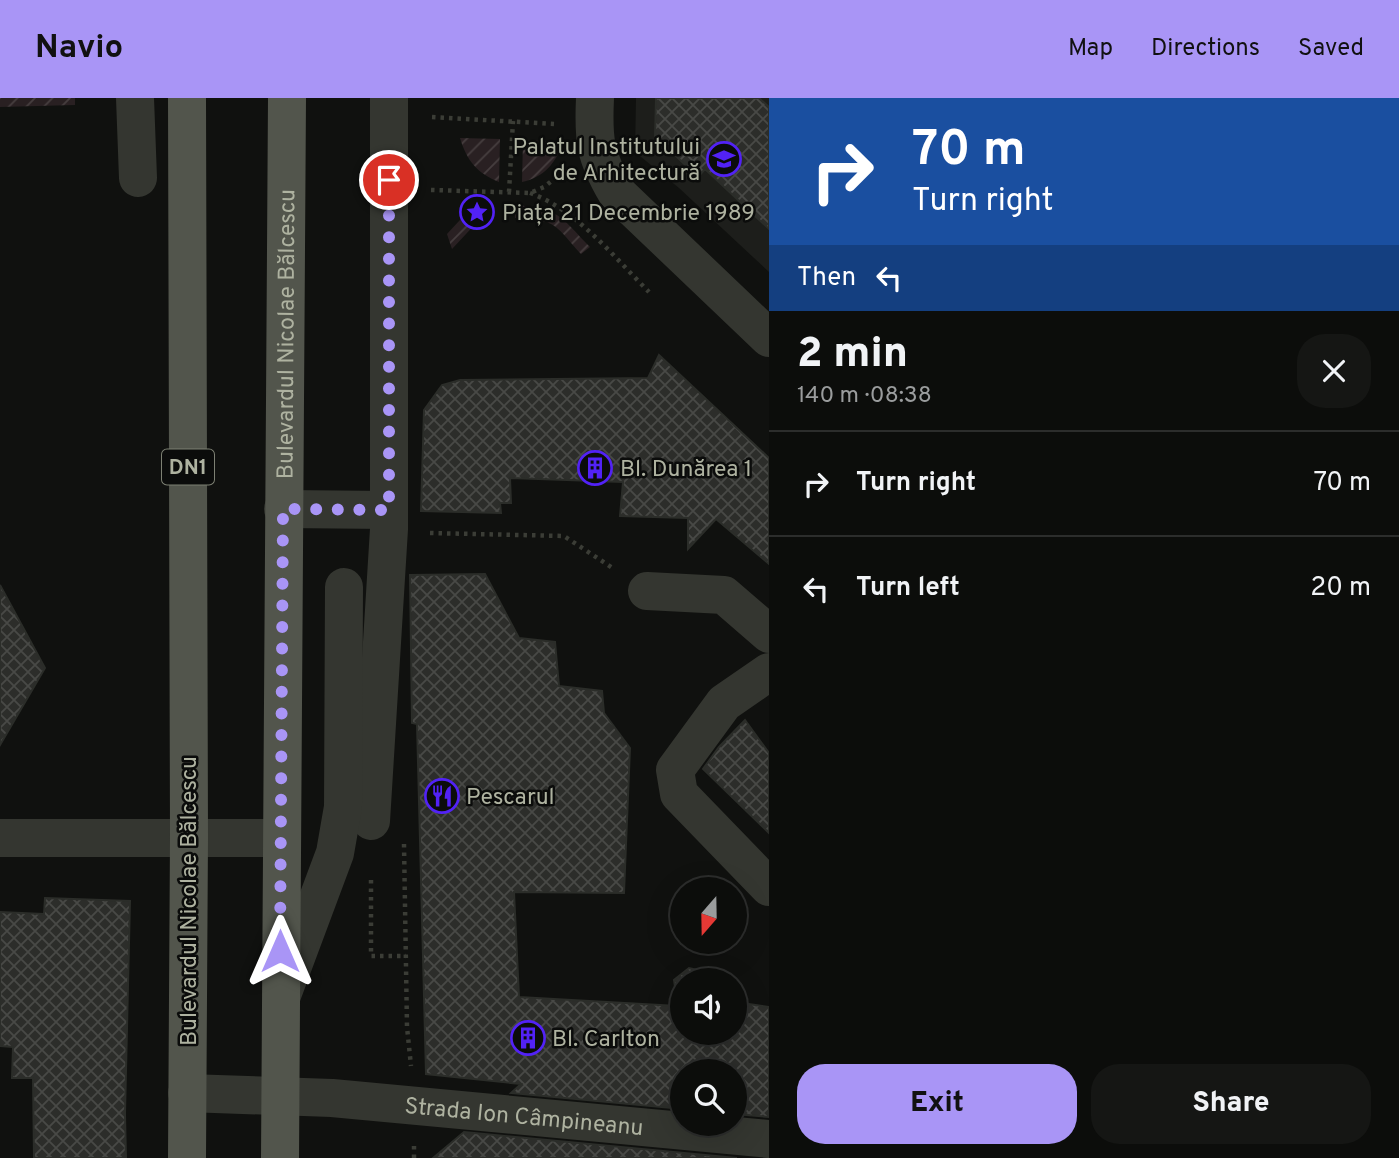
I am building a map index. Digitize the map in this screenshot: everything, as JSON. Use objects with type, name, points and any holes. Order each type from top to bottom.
[{"type":"main road","name":"Bulevardul Nicolae Bălcescu","points":[[187,98],[187,1158]]},
{"type":"main road","name":"Bulevardul Nicolae Bălcescu","points":[[279,1158],[287,98]]},
{"type":"street","points":[[135,98],[138,178]]},
{"type":"street","points":[[371,821],[389,520],[389,98]]},
{"type":"street","points":[[595,98],[594,132],[600,166],[616,192],[769,338]]},
{"type":"street","points":[[283,509],[389,520]]},
{"type":"street","points":[[280,1001],[335,853],[340,829],[343,807],[344,587]]},
{"type":"street","points":[[647,591],[724,595],[769,634]]},
{"type":"street","points":[[769,672],[724,703],[675,770],[679,794],[769,887]]},
{"type":"street","points":[[0,838],[280,838]]},
{"type":"street","name":"Strada Ion Câmpineanu","points":[[187,1093],[378,1101],[769,1139]]},
{"type":"path","points":[[432,117],[564,125]]},
{"type":"path","points":[[509,192],[513,121]]},
{"type":"path","points":[[530,193],[557,177]]},
{"type":"path","points":[[431,190],[530,193],[546,198],[591,234],[649,292]]},
{"type":"path","points":[[389,520],[398,533],[564,537],[647,591]]},
{"type":"path","points":[[371,873],[371,956],[406,956]]},
{"type":"shaded area","points":[[0,98],[75,98],[75,105],[0,107]]},
{"type":"shaded area","name":"Palatul Institutului de Arhitectură","points":[[636,98],[769,98],[769,272],[679,188],[635,152]]},
{"type":"shaded area","points":[[460,138],[500,139],[499,182],[474,165]]},
{"type":"shaded area","points":[[523,140],[564,142],[543,173],[522,182]]},
{"type":"shaded area","points":[[490,203],[491,217],[480,219],[452,249],[447,234],[472,207]]},
{"type":"shaded area","points":[[515,205],[541,209],[558,216],[590,247],[581,254],[554,225],[539,220],[515,218]]},
{"type":"building","name":"Palatul Institutului de Arhitectură","points":[[656,98],[759,98],[769,107],[769,229],[705,169],[698,177],[655,136]]},
{"type":"building","name":"Bl. Dunărea 1","points":[[659,355],[769,458],[769,564],[716,519],[688,549],[688,518],[620,516],[623,482],[510,478],[511,503],[500,503],[501,513],[421,511],[424,410],[442,385],[460,380],[648,378]]},
{"type":"building","points":[[485,574],[519,638],[555,642],[559,686],[602,691],[604,713],[630,748],[624,893],[514,892],[519,997],[670,1006],[670,1045],[747,1045],[747,1004],[769,1007],[769,1117],[747,1115],[747,1059],[670,1059],[670,1108],[511,1093],[521,1084],[426,1074],[417,724],[412,723],[410,575]]},
{"type":"building","points":[[0,585],[45,668],[0,745]]},
{"type":"building","points":[[745,720],[769,753],[769,833],[703,769],[719,747]]},
{"type":"building","points":[[45,898],[130,901],[126,1158],[34,1158],[33,1078],[12,1078],[13,1047],[0,1046],[0,912],[44,914]]},
{"type":"building","points":[[464,1132],[737,1158],[433,1158]]},
{"type":"place","name":"Palatul Institutului de Arhitectură","points":[[724,159]]},
{"type":"place","name":"Piața 21 Decembrie 1989","points":[[477,212]]},
{"type":"place","name":"Bl. Dunărea 1","points":[[595,468]]},
{"type":"place","name":"Pescarul","points":[[442,796]]},
{"type":"place","name":"Bl. Carlton","points":[[528,1038]]},
{"type":"route","points":[[280,951],[283,509],[389,510],[389,180]]}]
